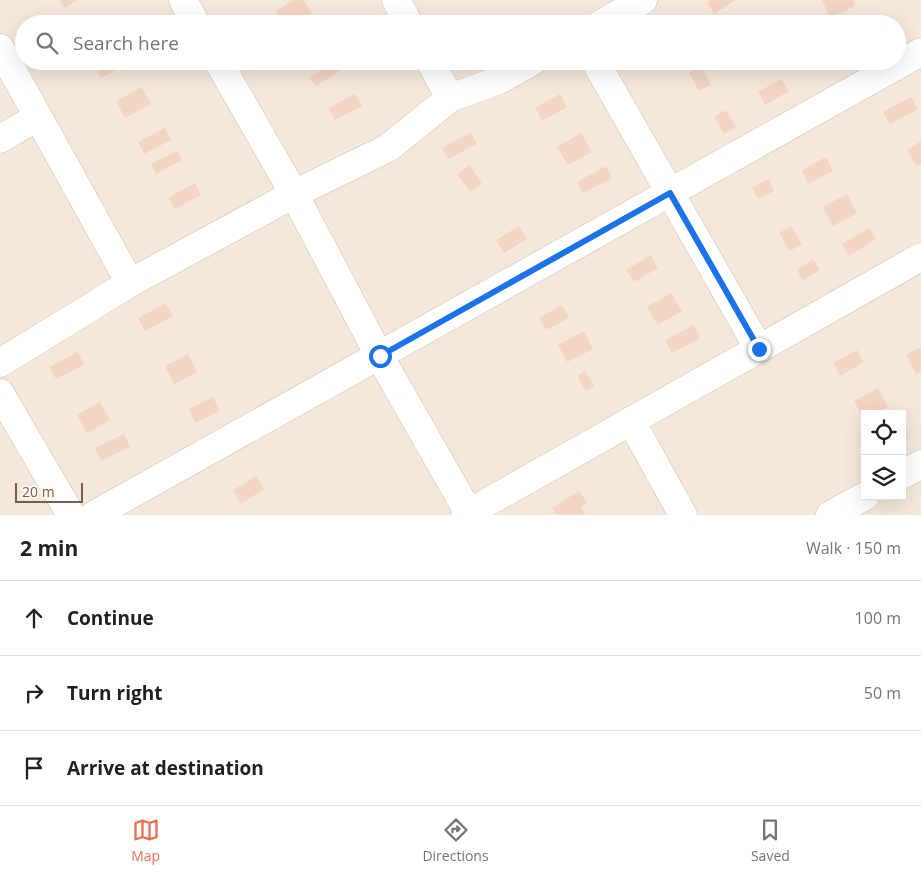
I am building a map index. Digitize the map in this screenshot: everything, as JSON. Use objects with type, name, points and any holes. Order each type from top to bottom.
[{"type":"street","points":[[183,0],[191,15]]},
{"type":"street","points":[[396,0],[404,15]]},
{"type":"street","points":[[617,15],[644,0]]},
{"type":"street","points":[[0,48],[130,283]]},
{"type":"street","points":[[906,60],[921,52]]},
{"type":"street","points":[[223,70],[294,194],[380,356],[468,514],[921,257]]},
{"type":"street","points":[[435,70],[450,98]]},
{"type":"street","points":[[0,363],[130,283],[294,194],[388,148],[450,98],[499,80],[517,70]]},
{"type":"street","points":[[600,70],[759,349]]},
{"type":"street","points":[[94,515],[889,70]]},
{"type":"street","points":[[0,139],[38,117]]},
{"type":"street","points":[[0,393],[71,515]]},
{"type":"street","points":[[631,421],[683,515]]},
{"type":"street","points":[[906,473],[921,464]]},
{"type":"street","points":[[830,515],[861,498]]},
{"type":"shaded area","points":[[0,0],[921,0],[921,515],[0,515]]},
{"type":"building","points":[[60,0],[78,0],[64,8]]},
{"type":"building","points":[[294,0],[304,0],[312,13],[309,15],[278,15],[276,11]]},
{"type":"building","points":[[711,0],[736,0],[714,14],[707,2]]},
{"type":"building","points":[[822,0],[853,0],[855,6],[836,15],[829,15]]},
{"type":"building","points":[[97,70],[116,70],[101,78]]},
{"type":"building","points":[[321,70],[341,70],[316,86],[310,77]]},
{"type":"building","points":[[694,70],[703,70],[711,85],[699,91],[689,73]]},
{"type":"building","points":[[781,79],[789,91],[765,105],[758,92]]},
{"type":"building","points":[[142,87],[151,104],[125,118],[116,101]]},
{"type":"building","points":[[355,94],[362,106],[335,120],[328,108]]},
{"type":"building","points":[[560,94],[567,107],[542,121],[535,108]]},
{"type":"building","points":[[911,97],[918,109],[890,124],[883,112]]},
{"type":"building","points":[[726,110],[736,127],[724,134],[714,117]]},
{"type":"building","points":[[165,128],[171,140],[144,154],[138,142]]},
{"type":"building","points":[[471,132],[477,144],[448,159],[442,148]]},
{"type":"building","points":[[581,133],[592,152],[568,165],[557,147]]},
{"type":"building","points":[[921,141],[921,164],[916,166],[907,150]]},
{"type":"building","points":[[177,151],[182,160],[156,174],[151,164]]},
{"type":"building","points":[[826,157],[833,171],[808,184],[802,170]]},
{"type":"building","points":[[470,165],[482,184],[470,192],[457,174]]},
{"type":"building","points":[[606,166],[612,178],[583,193],[577,182]]},
{"type":"building","points":[[769,179],[774,191],[758,199],[752,187]]},
{"type":"building","points":[[195,183],[201,195],[175,209],[168,198]]},
{"type":"building","points":[[847,194],[857,213],[833,226],[823,207]]},
{"type":"building","points":[[519,226],[527,239],[504,253],[496,240]]},
{"type":"building","points":[[791,226],[802,244],[790,251],[779,233]]},
{"type":"building","points":[[869,228],[876,239],[849,256],[842,244]]},
{"type":"building","points":[[651,255],[658,268],[634,282],[626,270]]},
{"type":"building","points":[[813,259],[820,270],[803,280],[797,270]]},
{"type":"building","points":[[671,293],[682,311],[658,325],[647,307]]},
{"type":"building","points":[[166,303],[173,316],[145,331],[138,318]]},
{"type":"building","points":[[562,305],[569,318],[546,330],[539,318]]},
{"type":"building","points":[[694,325],[700,338],[672,353],[665,340]]},
{"type":"building","points":[[584,331],[593,349],[567,362],[558,345]]},
{"type":"building","points":[[921,347],[921,371],[916,374],[906,355]]},
{"type":"building","points":[[857,350],[864,362],[840,376],[833,363]]},
{"type":"building","points":[[78,352],[84,365],[56,379],[49,367]]},
{"type":"building","points":[[188,354],[197,372],[174,384],[165,366]]},
{"type":"building","points":[[585,371],[594,386],[586,391],[577,376]]},
{"type":"building","points":[[878,388],[888,407],[882,410],[861,410],[861,414],[854,401]]},
{"type":"building","points":[[213,397],[220,411],[195,423],[189,409]]},
{"type":"building","points":[[100,402],[110,420],[87,433],[77,415]]},
{"type":"building","points":[[124,434],[130,447],[101,461],[95,448]]},
{"type":"building","points":[[256,476],[264,489],[241,504],[233,490]]},
{"type":"building","points":[[579,491],[587,503],[581,507],[585,515],[556,515],[552,508]]},
{"type":"route","points":[[380,356],[670,193],[759,349]]}]
